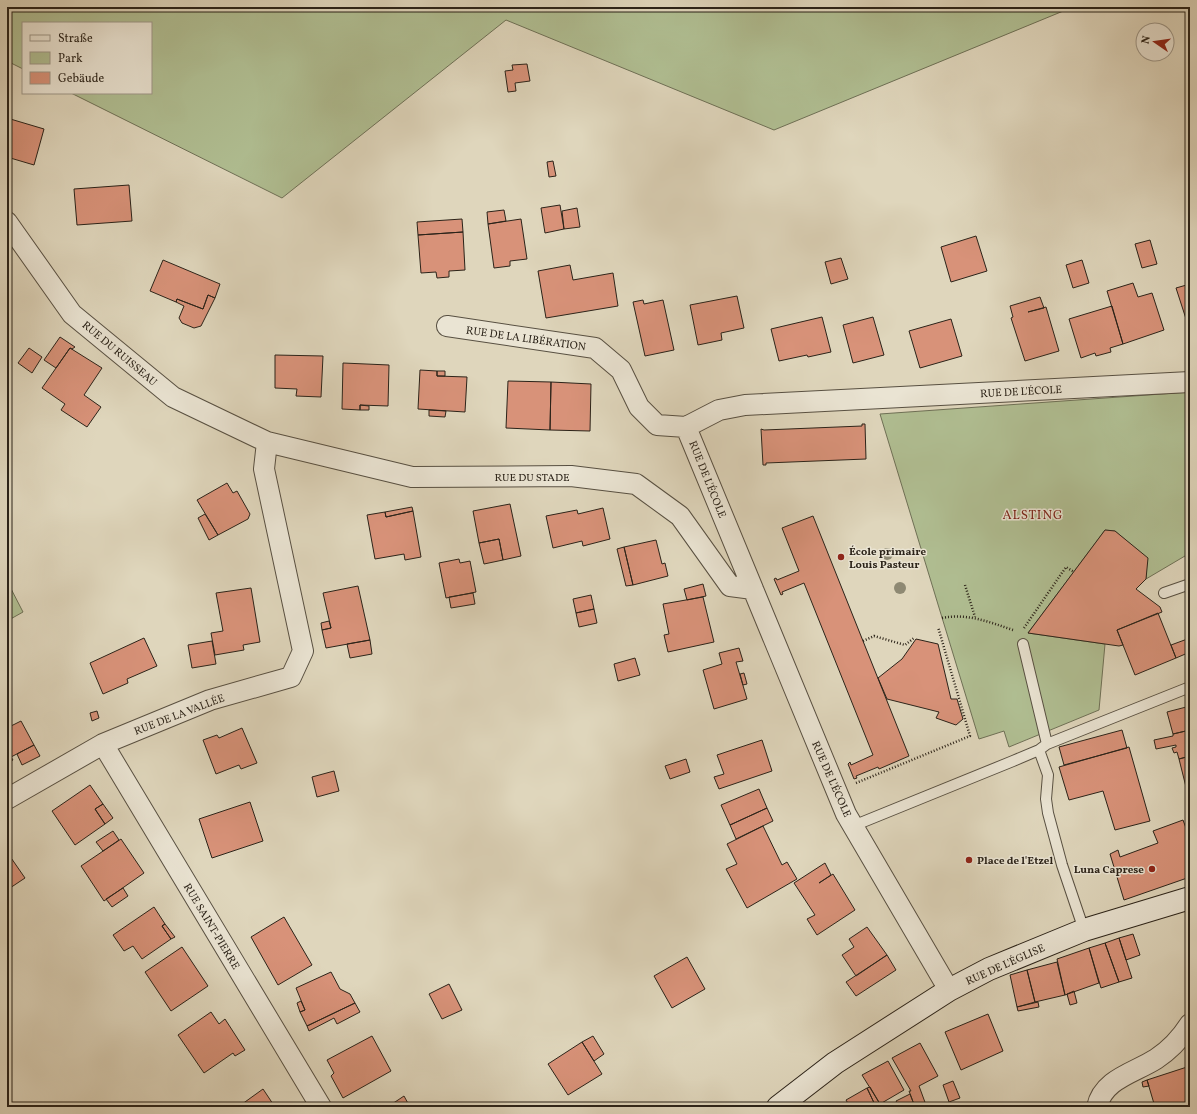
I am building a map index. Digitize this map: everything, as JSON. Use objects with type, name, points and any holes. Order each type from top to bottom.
[{"type":"main road","name":"RUE DE L'ÉGLISE","points":[[778,1107],[835,1062],[949,990],[989,969],[1084,930],[1190,898]]},
{"type":"street","name":"RUE DU RUISSEAU","points":[[7,222],[72,314],[172,397],[267,442]]},
{"type":"street","name":"RUE DE LA LIBÉRATION","points":[[447,326],[595,348],[621,370],[639,407],[657,425],[686,427]]},
{"type":"street","name":"RUE DE L'ÉCOLE","points":[[949,990],[853,826],[836,792],[686,427],[719,410],[745,405],[1190,382]]},
{"type":"street","name":"RUE DU STADE","points":[[267,442],[412,477],[571,476],[636,484],[680,516],[730,586],[753,589]]},
{"type":"street","name":"RUE DE LA VALLÉE","points":[[7,799],[103,744],[210,700],[291,677],[303,651],[264,469],[267,442]]},
{"type":"street","name":"RUE SAINT-PIERRE","points":[[103,744],[321,1107]]},
{"type":"street","points":[[1098,1107],[1102,1094],[1111,1083],[1155,1060],[1170,1049],[1190,1024]]},
{"type":"lane","points":[[1164,593],[1190,584]]},
{"type":"lane","points":[[1023,644],[1048,775],[1046,799],[1048,813],[1062,865],[1084,930]]},
{"type":"lane","points":[[853,826],[1190,687]]},
{"type":"path","points":[[1023,644],[1022,633],[1026,623],[1066,567],[1074,572]]},
{"type":"path","points":[[965,585],[975,617]]},
{"type":"path","points":[[942,618],[964,616],[975,617],[1022,633]]},
{"type":"path","points":[[836,792],[970,736],[938,627]]},
{"type":"path","points":[[863,641],[874,636],[905,645],[914,638]]},
{"type":"green space","points":[[7,7],[1073,7],[774,130],[506,20],[282,198],[73,94],[152,94],[152,22],[22,22],[22,68],[7,61]]},
{"type":"green space","points":[[1190,392],[1190,553],[1146,579],[1147,558],[1115,531],[1105,530],[1028,633],[1105,644],[1099,710],[1009,747],[1004,731],[979,739],[880,414]]},
{"type":"green space","points":[[7,581],[23,612],[7,621]]},
{"type":"building","points":[[527,64],[530,81],[515,83],[516,91],[508,92],[505,71],[513,70],[512,65]]},
{"type":"building","points":[[7,118],[44,129],[34,165],[7,157]]},
{"type":"building","points":[[553,161],[556,176],[549,177],[547,162]]},
{"type":"building","points":[[129,185],[132,221],[77,225],[74,189]]},
{"type":"building","points":[[560,205],[564,229],[545,233],[541,208]]},
{"type":"building","points":[[577,208],[580,227],[564,229],[562,211]]},
{"type":"building","points":[[504,210],[506,221],[488,224],[487,212]]},
{"type":"building","points":[[462,219],[463,232],[418,235],[417,222]]},
{"type":"building","points":[[521,219],[527,259],[510,261],[510,266],[494,268],[488,224]]},
{"type":"building","points":[[463,232],[465,270],[449,271],[449,277],[437,278],[436,272],[421,273],[418,235]]},
{"type":"building","points":[[976,236],[987,271],[951,282],[941,247]]},
{"type":"building","points":[[1150,240],[1157,264],[1142,268],[1135,244]]},
{"type":"building","points":[[841,258],[848,279],[831,284],[825,262]]},
{"type":"building","points":[[163,260],[220,284],[215,298],[208,295],[203,309],[177,299],[176,302],[150,291]]},
{"type":"building","points":[[1082,260],[1089,283],[1073,288],[1066,265]]},
{"type":"building","points":[[570,265],[573,280],[613,273],[618,306],[546,318],[538,271]]},
{"type":"building","points":[[1133,283],[1138,297],[1152,293],[1164,330],[1123,344],[1107,291]]},
{"type":"building","points":[[1190,284],[1190,324],[1188,325],[1176,288]]},
{"type":"building","points":[[208,295],[215,298],[201,326],[194,328],[182,323],[179,318],[184,306],[176,302],[177,299],[203,309]]},
{"type":"building","points":[[737,296],[744,328],[721,333],[722,340],[698,345],[690,305]]},
{"type":"building","points":[[1040,297],[1044,308],[1046,307],[1059,351],[1025,361],[1011,318],[1013,317],[1010,306]]},
{"type":"building","points":[[643,300],[644,304],[663,300],[674,350],[645,356],[633,302]]},
{"type":"building","points":[[1112,306],[1123,344],[1110,348],[1111,352],[1096,356],[1095,353],[1081,358],[1069,319]]},
{"type":"building","points":[[822,317],[831,352],[779,361],[771,329]]},
{"type":"building","points":[[873,317],[884,355],[853,363],[843,325]]},
{"type":"building","points":[[951,319],[962,356],[920,368],[909,331]]},
{"type":"building","points":[[60,337],[75,347],[72,349],[70,348],[56,368],[44,360]]},
{"type":"building","points":[[29,348],[42,357],[32,373],[18,363]]},
{"type":"building","points":[[70,348],[102,368],[84,395],[101,407],[87,427],[61,410],[65,404],[42,388]]},
{"type":"building","points":[[275,355],[323,356],[321,397],[296,396],[297,389],[275,388]]},
{"type":"building","points":[[343,363],[389,365],[388,406],[360,405],[360,410],[342,409]]},
{"type":"building","points":[[420,370],[437,371],[437,376],[467,377],[465,412],[418,409]]},
{"type":"building","points":[[437,371],[445,371],[445,376],[437,376]]},
{"type":"building","points":[[508,381],[551,382],[550,430],[506,428]]},
{"type":"building","points":[[551,382],[591,384],[590,431],[550,430]]},
{"type":"building","points":[[360,405],[369,406],[369,410],[360,410]]},
{"type":"building","points":[[429,410],[446,411],[445,417],[429,416]]},
{"type":"building","points":[[862,424],[865,424],[866,459],[766,463],[766,465],[763,465],[761,429],[862,426]]},
{"type":"building","points":[[227,483],[233,493],[237,491],[250,514],[248,519],[218,535],[197,500]]},
{"type":"building","points":[[510,504],[521,556],[503,560],[499,539],[479,543],[473,511]]},
{"type":"building","points":[[412,507],[413,511],[386,517],[385,512]]},
{"type":"building","points":[[603,508],[610,539],[583,546],[582,541],[553,548],[546,516],[577,510],[578,514]]},
{"type":"building","points":[[413,511],[421,557],[405,560],[404,554],[375,559],[367,515],[385,512],[386,517]]},
{"type":"building","points":[[205,514],[218,535],[209,540],[198,518]]},
{"type":"building","points":[[813,516],[909,756],[879,769],[878,767],[856,776],[857,778],[854,779],[848,764],[850,762],[851,765],[873,755],[804,583],[782,592],[783,594],[781,595],[774,579],[776,578],[777,580],[799,571],[782,528]]},
{"type":"building","points":[[1105,530],[1115,531],[1148,558],[1146,579],[1136,589],[1160,607],[1162,612],[1117,630],[1123,645],[1119,646],[1028,633]]},
{"type":"building","points":[[499,539],[503,560],[484,564],[479,543]]},
{"type":"building","points":[[656,540],[662,564],[665,563],[668,576],[633,585],[624,547]]},
{"type":"building","points":[[624,547],[633,585],[626,586],[617,549]]},
{"type":"building","points":[[459,559],[460,563],[470,561],[476,592],[446,598],[439,563]]},
{"type":"building","points":[[703,584],[706,596],[687,600],[684,589]]},
{"type":"building","points":[[358,586],[370,640],[326,648],[322,630],[331,628],[323,593]]},
{"type":"building","points":[[251,588],[260,642],[243,645],[244,650],[215,655],[211,633],[223,631],[216,593]]},
{"type":"building","points":[[473,593],[475,604],[451,608],[449,597]]},
{"type":"building","points":[[591,595],[594,609],[576,613],[573,599]]},
{"type":"building","points":[[703,597],[714,642],[668,652],[664,635],[669,634],[663,604]]},
{"type":"building","points":[[594,609],[597,623],[579,627],[576,613]]},
{"type":"building","points":[[1158,613],[1176,658],[1135,675],[1117,630]]},
{"type":"building","points":[[329,621],[331,628],[322,630],[321,623]]},
{"type":"building","points":[[144,638],[157,666],[127,679],[128,683],[103,694],[90,663]]},
{"type":"building","points":[[1190,638],[1190,652],[1176,658],[1171,645]]},
{"type":"building","points":[[916,639],[938,644],[951,699],[957,699],[963,719],[956,725],[936,718],[939,712],[887,699],[878,678],[902,659]]},
{"type":"building","points":[[370,640],[372,654],[350,658],[347,644]]},
{"type":"building","points":[[212,641],[216,664],[192,668],[188,645]]},
{"type":"building","points":[[739,648],[743,661],[736,662],[747,699],[714,709],[703,670],[722,664],[719,653]]},
{"type":"building","points":[[635,658],[640,675],[618,681],[614,664]]},
{"type":"building","points":[[744,673],[747,684],[743,685],[740,674]]},
{"type":"building","points":[[1190,706],[1190,730],[1173,734],[1167,712]]},
{"type":"building","points":[[97,711],[99,718],[92,721],[90,713]]},
{"type":"building","points":[[21,721],[34,745],[11,757],[13,760],[7,763],[7,728]]},
{"type":"building","points":[[242,728],[257,763],[241,769],[239,765],[216,774],[203,740],[217,735],[219,738]]},
{"type":"building","points":[[1122,730],[1127,748],[1064,765],[1059,747]]},
{"type":"building","points":[[1190,730],[1190,756],[1179,759],[1177,752],[1174,753],[1172,748],[1176,747],[1176,745],[1156,749],[1154,740],[1173,736],[1173,734]]},
{"type":"building","points":[[762,740],[772,771],[719,789],[714,777],[724,774],[717,755]]},
{"type":"building","points":[[34,745],[40,756],[22,765],[17,754]]},
{"type":"building","points":[[1129,747],[1150,821],[1115,830],[1103,791],[1069,800],[1059,767]]},
{"type":"building","points":[[1190,756],[1190,794],[1188,795],[1179,759]]},
{"type":"building","points":[[686,759],[690,772],[670,779],[665,766]]},
{"type":"building","points":[[334,771],[339,791],[317,797],[312,777]]},
{"type":"building","points":[[90,785],[103,804],[95,809],[105,824],[75,845],[52,811]]},
{"type":"building","points":[[759,789],[767,808],[730,825],[721,805]]},
{"type":"building","points":[[250,802],[263,841],[212,858],[199,819]]},
{"type":"building","points":[[103,804],[113,818],[105,824],[95,809]]},
{"type":"building","points":[[767,808],[773,821],[736,839],[730,825]]},
{"type":"building","name":"Luna Caprese","points":[[1183,820],[1190,839],[1190,877],[1124,900],[1110,854],[1118,850],[1120,857],[1158,843],[1153,831]]},
{"type":"building","points":[[763,826],[782,865],[787,862],[797,879],[747,908],[726,869],[737,864],[727,844]]},
{"type":"building","points":[[113,831],[119,840],[103,851],[96,842]]},
{"type":"building","points":[[121,839],[144,873],[104,901],[81,866]]},
{"type":"building","points":[[7,852],[25,878],[7,890]]},
{"type":"building","points":[[825,863],[831,875],[819,883],[833,874],[855,910],[817,935],[807,919],[815,915],[794,883]]},
{"type":"building","points":[[123,888],[128,896],[112,907],[106,899]]},
{"type":"building","points":[[154,907],[165,924],[162,926],[171,939],[142,959],[133,946],[124,951],[113,935]]},
{"type":"building","points":[[284,917],[312,965],[278,985],[251,937]]},
{"type":"building","points":[[165,924],[175,937],[171,939],[162,926]]},
{"type":"building","points":[[867,927],[887,955],[856,976],[842,955],[854,947],[849,939]]},
{"type":"building","points":[[1133,934],[1140,955],[1126,960],[1119,938]]},
{"type":"building","points":[[1119,938],[1132,978],[1119,982],[1105,943]]},
{"type":"building","points":[[1105,943],[1119,982],[1101,988],[1089,948]]},
{"type":"building","points":[[182,947],[208,986],[171,1011],[145,972]]},
{"type":"building","points":[[1089,948],[1099,983],[1065,995],[1057,959]]},
{"type":"building","points":[[887,955],[896,970],[856,996],[846,982]]},
{"type":"building","points":[[687,957],[705,989],[672,1008],[654,976]]},
{"type":"building","points":[[1057,962],[1065,995],[1035,1002],[1027,970]]},
{"type":"building","points":[[1027,970],[1035,1002],[1017,1007],[1010,975]]},
{"type":"building","points":[[331,972],[340,989],[350,994],[355,1003],[307,1026],[300,1012],[305,1010],[296,988]]},
{"type":"building","points":[[449,984],[462,1010],[442,1019],[429,994]]},
{"type":"building","points":[[1074,991],[1077,1003],[1070,1005],[1067,994]]},
{"type":"building","points":[[301,1001],[305,1010],[300,1012],[297,1003]]},
{"type":"building","points":[[1038,1002],[1039,1007],[1018,1011],[1017,1007]]},
{"type":"building","points":[[355,1003],[360,1012],[337,1024],[334,1018],[309,1031],[307,1026]]},
{"type":"building","points":[[211,1012],[219,1024],[225,1019],[245,1050],[235,1056],[233,1053],[204,1073],[178,1035]]},
{"type":"building","points":[[988,1014],[1003,1051],[961,1070],[945,1032]]},
{"type":"building","points":[[372,1036],[391,1071],[343,1098],[331,1076],[334,1073],[327,1060]]},
{"type":"building","points":[[593,1036],[604,1054],[594,1061],[582,1042]]},
{"type":"building","points":[[582,1042],[602,1074],[568,1095],[548,1064]]},
{"type":"building","points":[[920,1043],[938,1076],[919,1086],[926,1105],[915,1107],[909,1091],[911,1091],[892,1058]]},
{"type":"building","points":[[888,1061],[904,1090],[880,1104],[862,1075]]},
{"type":"building","points":[[1190,1066],[1190,1104],[1180,1107],[1155,1107],[1147,1080]]},
{"type":"building","points":[[1147,1080],[1149,1086],[1143,1087],[1142,1082]]},
{"type":"building","points":[[953,1081],[960,1098],[949,1102],[943,1085]]},
{"type":"building","points":[[870,1087],[880,1104],[876,1107],[867,1088]]},
{"type":"building","points":[[867,1088],[876,1107],[850,1107],[846,1100]]},
{"type":"building","points":[[263,1089],[275,1107],[238,1107]]},
{"type":"building","points":[[910,1094],[915,1107],[899,1107],[896,1101]]},
{"type":"building","points":[[404,1096],[410,1107],[398,1107],[395,1102]]},
{"type":"building","points":[[395,1102],[398,1107],[386,1107]]},
{"type":"place","name":"École primaire Louis Pasteur","points":[[841,557]]},
{"type":"place","name":"Place de l'Etzel","points":[[969,860]]},
{"type":"place","name":"Luna Caprese","points":[[1152,869]]},
{"type":"district","name":"ALSTING","points":[[1033,514]]}]
